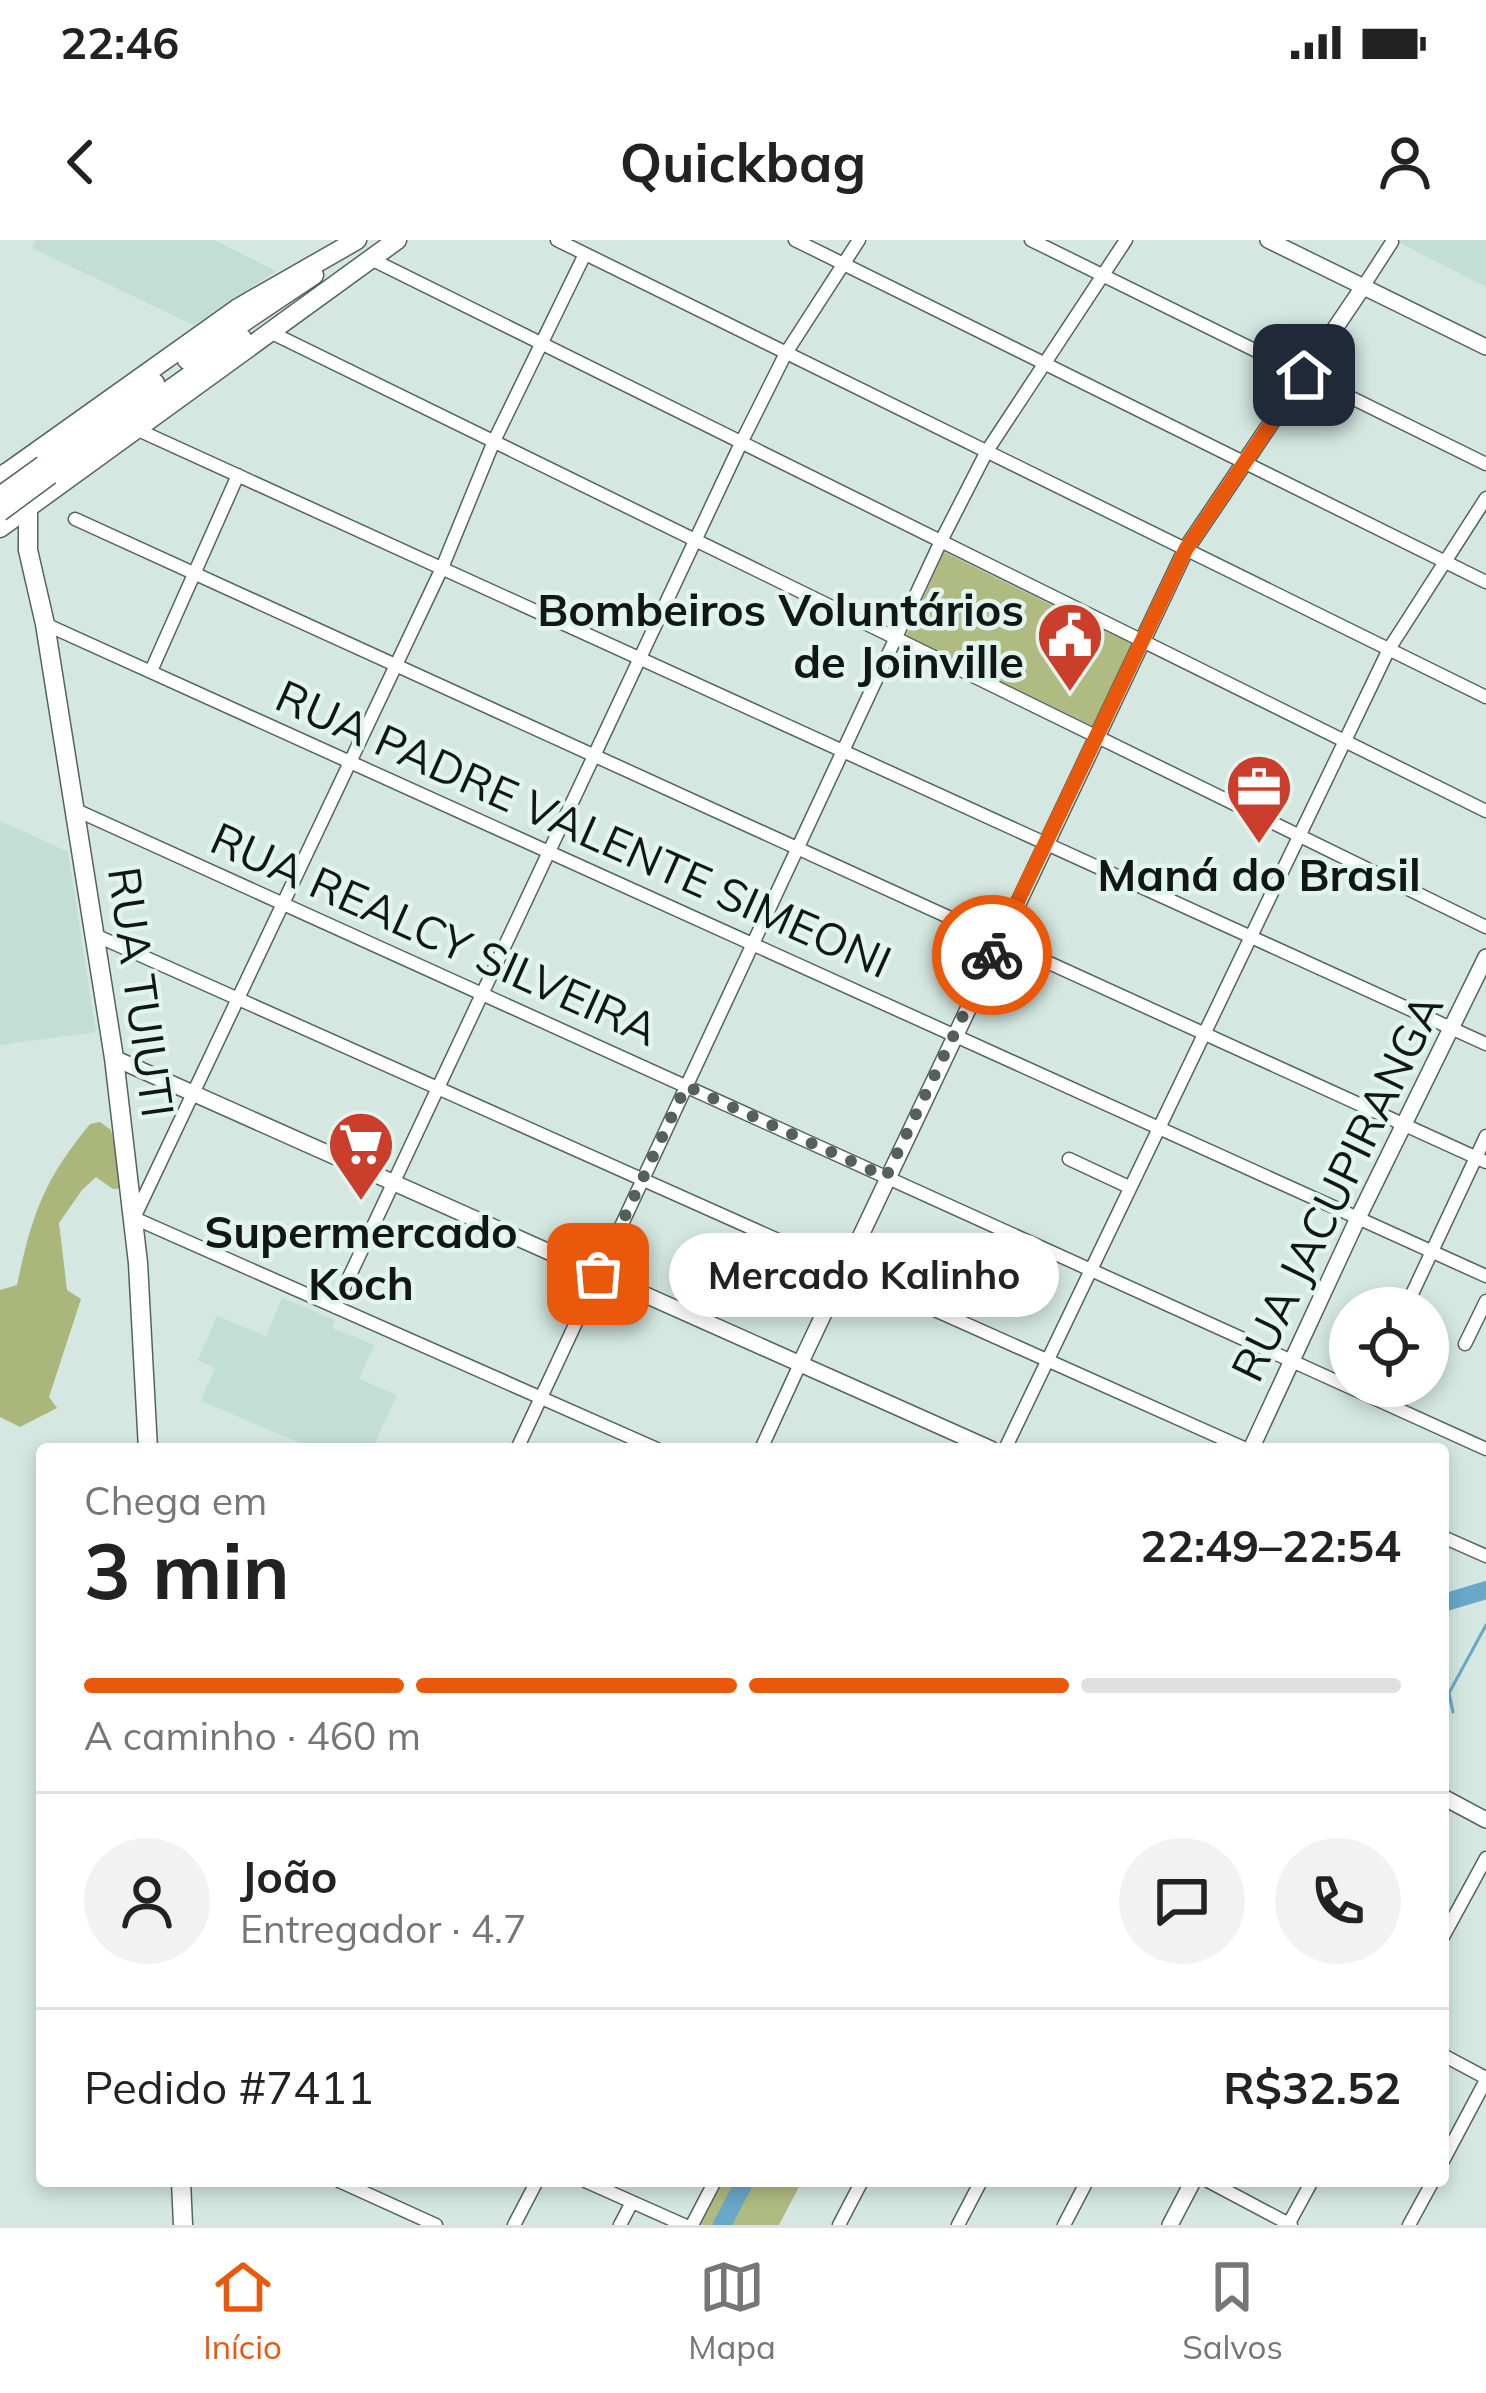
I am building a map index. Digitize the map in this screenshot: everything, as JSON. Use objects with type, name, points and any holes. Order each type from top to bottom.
[{"type":"main road","points":[[3,475],[238,308],[357,240]]},
{"type":"main road","points":[[0,512],[46,470],[214,341],[369,249],[395,240]]},
{"type":"main road","points":[[0,496],[395,240]]},
{"type":"main road","points":[[28,550],[0,529],[34,510],[270,332],[369,249]]},
{"type":"main road","points":[[3,475],[23,483],[34,510]]},
{"type":"main road","name":"RUA TUIUTI","points":[[34,510],[28,550],[76,810],[134,1219],[148,1443]]},
{"type":"main road","points":[[181,2187],[183,2225]]},
{"type":"street","points":[[557,240],[1486,697]]},
{"type":"street","points":[[795,240],[1486,581]]},
{"type":"street","points":[[335,1307],[741,443],[786,353],[860,240]]},
{"type":"street","points":[[1031,240],[1486,464]]},
{"type":"street","points":[[520,1443],[941,542],[987,452],[1126,240]]},
{"type":"street","points":[[1268,240],[1486,347]]},
{"type":"street","points":[[764,1443],[1186,549],[1392,242]]},
{"type":"street","points":[[369,249],[541,344],[1486,811]]},
{"type":"street","points":[[585,254],[134,1219],[644,1443]]},
{"type":"street","points":[[270,332],[1486,927]]},
{"type":"street","points":[[136,429],[1486,1044]]},
{"type":"street","points":[[151,671],[238,476]]},
{"type":"street","points":[[1008,1443],[1389,649],[1486,498]]},
{"type":"street","points":[[75,519],[1481,1160]]},
{"type":"street","name":"RUA PADRE VALENTE SIMEONI","points":[[45,624],[1486,1276]]},
{"type":"street","name":"RUA REALCY SILVEIRA","points":[[76,810],[1486,1449]]},
{"type":"street","points":[[94,935],[1234,1443]]},
{"type":"street","name":"RUA JACUPIRANGA","points":[[1251,1443],[1486,957]]},
{"type":"street","points":[[114,1058],[978,1443]]},
{"type":"street","points":[[1415,1287],[1481,1160],[1486,1136]]},
{"type":"street","points":[[1069,1159],[1129,1187]]},
{"type":"street","points":[[1466,1344],[1486,1301]]},
{"type":"street","points":[[1449,1540],[1486,1556]]},
{"type":"street","points":[[1449,1800],[1486,1820]]},
{"type":"street","points":[[1449,1926],[1486,1858]]},
{"type":"street","points":[[1449,2058],[1486,2079],[1449,2150]]},
{"type":"street","points":[[352,2187],[436,2225]]},
{"type":"street","points":[[514,2225],[534,2187]]},
{"type":"street","points":[[598,2187],[688,2225],[711,2187]]},
{"type":"street","points":[[839,2225],[859,2187]]},
{"type":"street","points":[[958,2225],[979,2187]]},
{"type":"street","points":[[1064,2225],[1084,2187]]},
{"type":"street","points":[[1170,2225],[1190,2187]]},
{"type":"street","points":[[1219,2187],[1290,2225],[1309,2187]]},
{"type":"street","points":[[1409,2225],[1429,2187]]},
{"type":"street","points":[[620,2225],[632,2202]]},
{"type":"shaded area","points":[[36,240],[214,240],[276,271],[194,325],[32,248]]},
{"type":"shaded area","points":[[1391,240],[1486,240],[1486,287],[1396,241]]},
{"type":"shaded area","points":[[0,821],[68,852],[96,1032],[0,1045]]},
{"type":"shaded area","points":[[282,1298],[335,1320],[332,1328],[374,1345],[359,1379],[397,1395],[375,1443],[300,1443],[201,1401],[215,1368],[198,1360],[217,1316],[266,1336]]},
{"type":"green space","points":[[944,552],[1131,644],[1093,726],[906,636]]},
{"type":"green space","points":[[100,1122],[111,1130],[123,1188],[113,1189],[96,1177],[59,1223],[67,1290],[81,1299],[49,1397],[57,1408],[20,1427],[0,1417],[0,1290],[17,1285],[34,1218],[61,1163],[90,1124]]},
{"type":"green space","points":[[718,2187],[799,2187],[779,2225],[698,2225]]},
{"type":"waterway","points":[[1449,1601],[1486,1590]]},
{"type":"waterway","points":[[1453,1712],[1449,1693],[1486,1625]]},
{"type":"waterway","points":[[722,2225],[742,2187]]},
{"type":"way so far","points":[[598,1274],[686,1086],[886,1177],[992,955]]},
{"type":"place","name":"Bombeiros Voluntários de Joinville","points":[[1070,694]]},
{"type":"place","name":"Maná do Brasil","points":[[1259,846]]},
{"type":"place","name":"Supermercado Koch","points":[[361,1203]]},
{"type":"place","name":"Mercado Kalinho","points":[[598,1274]]},
{"type":"route","points":[[992,955],[1186,549],[1304,375]]}]
